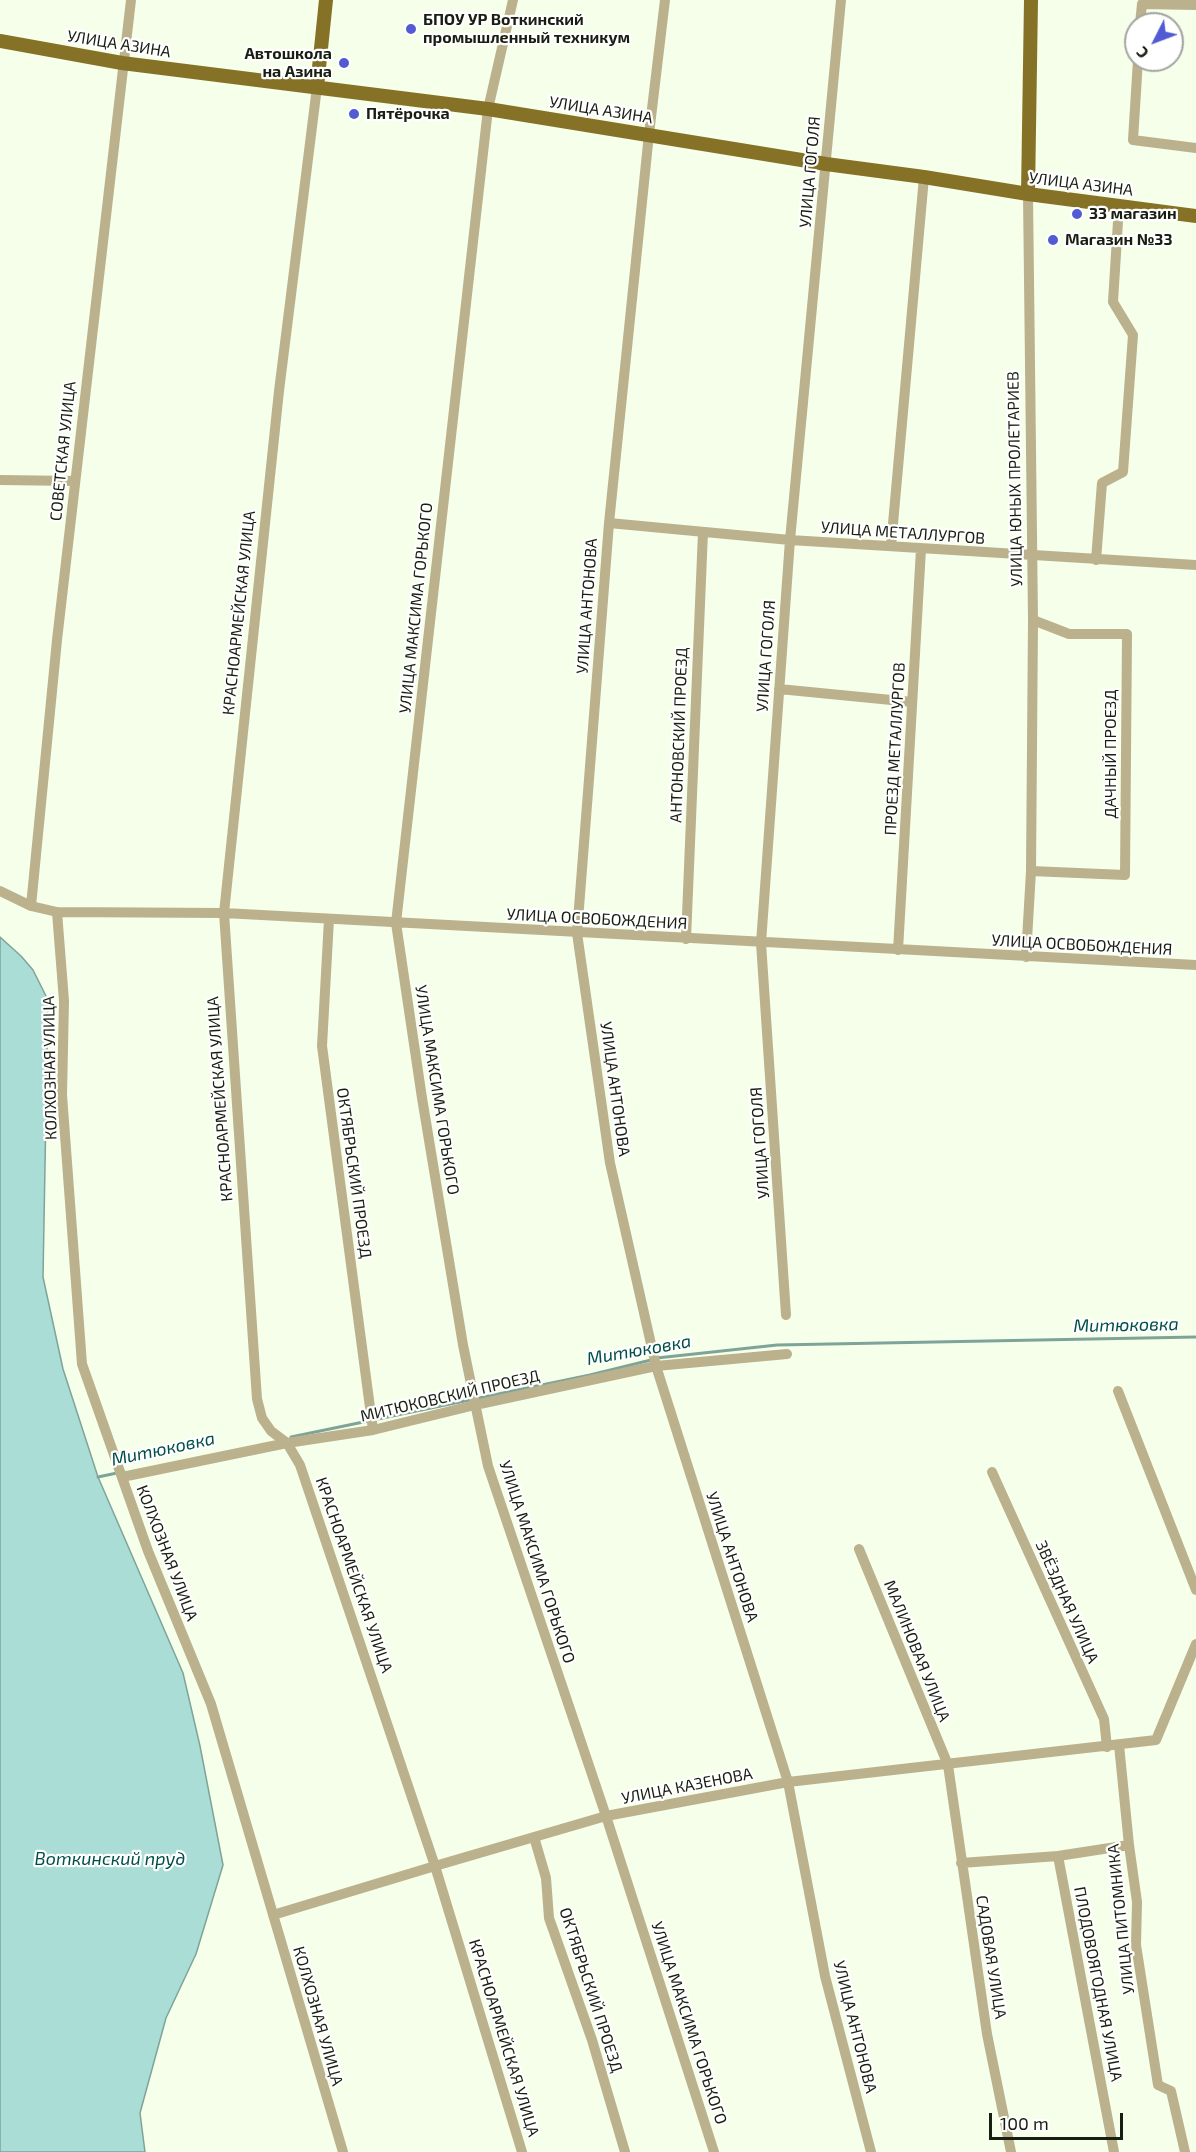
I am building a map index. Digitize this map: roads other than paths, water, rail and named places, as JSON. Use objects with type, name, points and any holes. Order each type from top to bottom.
[{"type":"main road","name":"КРАСНОАРМЕЙСКАЯ УЛИЦА","points":[[317,87],[326,0]]},
{"type":"main road","name":"УЛИЦА ЮНЫХ ПРОЛЕТАРИЕВ","points":[[1028,194],[1031,0]]},
{"type":"main road","name":"УЛИЦА АЗИНА","points":[[0,41],[122,63],[488,109],[826,164],[1196,216]]},
{"type":"street","name":"СОВЕТСКАЯ УЛИЦА","points":[[31,906],[75,481],[131,0]]},
{"type":"street","name":"УЛИЦА МАКСИМА ГОРЬКОГО","points":[[513,0],[488,109],[396,923],[422,1098],[474,1401],[488,1466],[606,1816],[714,2152]]},
{"type":"street","name":"УЛИЦА АНТОНОВА","points":[[665,0],[609,522],[577,933],[610,1163],[653,1353],[788,1782],[825,1976],[872,2152]]},
{"type":"street","name":"УЛИЦА ГОГОЛЯ","points":[[786,1316],[761,943],[790,540],[841,0]]},
{"type":"street","points":[[1141,12],[1142,4],[1196,5]]},
{"type":"street","points":[[1137,72],[1133,140],[1196,148]]},
{"type":"street","name":"КРАСНОАРМЕЙСКАЯ УЛИЦА","points":[[317,87],[279,391],[224,913],[257,1399],[262,1418],[271,1431],[287,1443],[300,1465],[435,1866],[522,2152]]},
{"type":"street","points":[[891,546],[924,177]]},
{"type":"street","name":"УЛИЦА ЮНЫХ ПРОЛЕТАРИЕВ","points":[[1026,957],[1031,871],[1033,620],[1028,194]]},
{"type":"street","points":[[1096,560],[1102,483],[1123,472],[1133,335],[1113,302],[1119,205]]},
{"type":"street","points":[[0,480],[75,481]]},
{"type":"street","name":"УЛИЦА МЕТАЛЛУРГОВ","points":[[609,522],[790,540],[1196,565]]},
{"type":"street","name":"АНТОНОВСКИЙ ПРОЕЗД","points":[[686,939],[702,532]]},
{"type":"street","name":"ПРОЕЗД МЕТАЛЛУРГОВ","points":[[898,950],[921,549]]},
{"type":"street","name":"ДАЧНЫЙ ПРОЕЗД","points":[[1031,871],[1125,875],[1127,634],[1069,634],[1033,620]]},
{"type":"street","points":[[779,689],[912,702]]},
{"type":"street","name":"УЛИЦА ОСВОБОЖДЕНИЯ","points":[[0,891],[31,906],[57,912],[224,913],[1196,966]]},
{"type":"street","name":"КОЛХОЗНАЯ УЛИЦА","points":[[57,912],[64,1001],[62,1095],[82,1364],[148,1551],[211,1704],[342,2152]]},
{"type":"street","name":"ОКТЯБРЬСКИЙ ПРОЕЗД","points":[[329,919],[322,1046],[373,1430]]},
{"type":"street","name":"МИТЮКОВСКИЙ ПРОЕЗД","points":[[122,1477],[287,1443],[373,1430],[474,1401],[656,1365],[787,1354]]},
{"type":"street","points":[[1118,1391],[1196,1590]]},
{"type":"street","name":"ЗВЁЗДНАЯ УЛИЦА","points":[[992,1472],[1104,1719],[1107,1747]]},
{"type":"street","name":"МАЛИНОВАЯ УЛИЦА","points":[[859,1550],[948,1765]]},
{"type":"street","name":"УЛИЦА КАЗЕНОВА","points":[[273,1916],[606,1816],[788,1782],[1156,1740],[1196,1644]]},
{"type":"street","name":"УЛИЦА ПИТОМНИКА","points":[[1119,1745],[1128,1845],[1137,1902],[1136,1946],[1158,2085],[1171,2091],[1185,2152]]},
{"type":"street","name":"САДОВАЯ УЛИЦА","points":[[948,1765],[987,2034],[1011,2152]]},
{"type":"street","name":"ОКТЯБРЬСКИЙ ПРОЕЗД","points":[[534,1837],[546,1878],[549,1918],[592,2040],[625,2152]]},
{"type":"street","points":[[961,1863],[1058,1856],[1128,1845]]},
{"type":"street","name":"ПЛОДОВОЯГОДНАЯ УЛИЦА","points":[[1058,1856],[1114,2152]]},
{"type":"water","name":"Воткинский пруд","points":[[0,937],[33,970],[48,1000],[43,1277],[63,1369],[98,1477],[183,1673],[223,1865],[196,1954],[166,2018],[140,2113],[145,2152],[0,2152]]},
{"type":"waterway","name":"Митюковка","points":[[657,1358],[777,1345],[1196,1337]]},
{"type":"waterway","name":"Митюковка","points":[[291,1437],[590,1375],[651,1360]]},
{"type":"waterway","name":"Митюковка","points":[[98,1477],[117,1473]]},
{"type":"place","name":"БПОУ УР Воткинский промышленный техникум","points":[[411,29]]},
{"type":"place","name":"Автошкола на Азина","points":[[344,63]]},
{"type":"place","name":"Пятёрочка","points":[[354,114]]},
{"type":"place","name":"33 магазин","points":[[1077,214]]},
{"type":"place","name":"Магазин №33","points":[[1053,240]]}]
